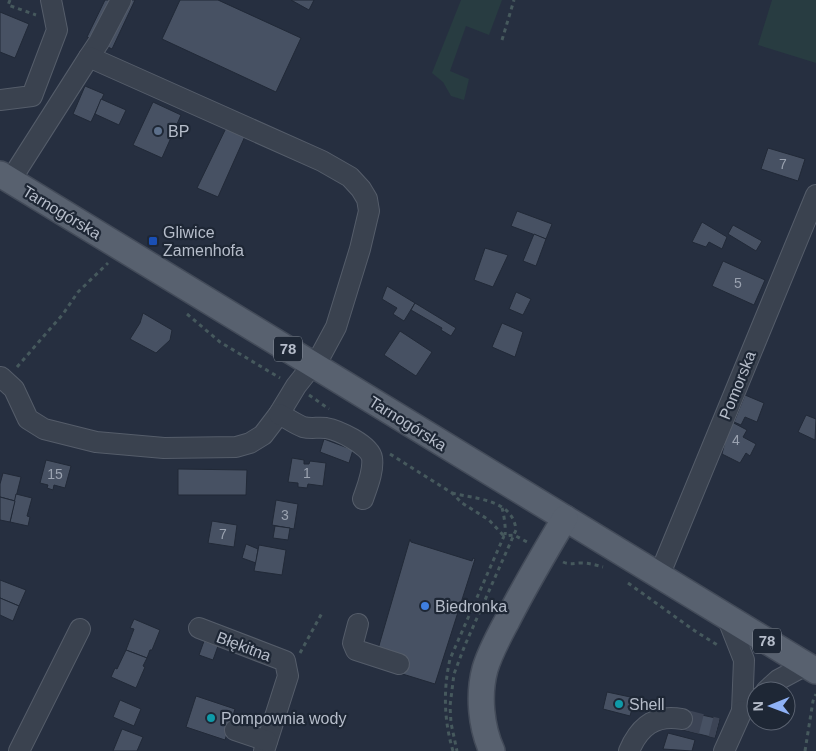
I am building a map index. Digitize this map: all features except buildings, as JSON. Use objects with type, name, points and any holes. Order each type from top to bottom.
[{"type":"main road","name":"Tarnogórska","points":[[5,178],[811,668]]},
{"type":"main road","points":[[492,751],[483,720],[481,692],[485,669],[521,592],[565,518]]},
{"type":"street","points":[[0,100],[32,96],[57,30],[51,0]]},
{"type":"street","points":[[5,178],[99,42],[121,0]]},
{"type":"street","points":[[1,377],[14,389],[28,419],[44,430],[96,442],[164,448],[236,447],[250,443],[263,435],[279,414],[296,386],[322,353],[336,327],[360,249],[368,211],[367,199],[350,177],[322,161],[89,57]]},
{"type":"street","name":"Pomorska","points":[[659,576],[816,195]]},
{"type":"street","points":[[279,414],[301,426],[311,429],[325,428],[337,431],[364,446],[371,453],[373,460],[371,473],[363,499]]},
{"type":"street","points":[[727,617],[744,660],[746,681]]},
{"type":"street","points":[[358,624],[353,643],[356,650],[399,664]]},
{"type":"street","points":[[19,751],[80,628]]},
{"type":"street","name":"Błękitna","points":[[199,628],[285,661],[288,676],[266,746]]},
{"type":"street","points":[[777,681],[811,668]]},
{"type":"street","points":[[724,751],[725,730],[746,708]]},
{"type":"street","points":[[629,751],[639,732],[652,722],[673,718],[682,719]]},
{"type":"street","points":[[235,730],[266,746]]},
{"type":"path","points":[[10,0],[8,5],[55,22]]},
{"type":"path","points":[[502,40],[514,0]]},
{"type":"path","points":[[1,377],[12,373],[78,292],[112,260]]},
{"type":"path","points":[[182,311],[220,342],[296,386],[332,411]]},
{"type":"path","points":[[385,449],[391,455],[452,493],[462,503],[489,520],[504,536]]},
{"type":"path","points":[[452,493],[494,502],[502,506],[516,526],[514,535],[504,536]]},
{"type":"path","points":[[453,751],[445,706],[447,672],[457,642],[504,536],[506,529],[502,506]]},
{"type":"path","points":[[567,564],[582,563],[606,568]]},
{"type":"path","points":[[626,582],[695,631],[725,649]]},
{"type":"path","points":[[288,676],[323,611]]},
{"type":"path","points":[[805,751],[813,701],[816,694]]},
{"type":"green space","points":[[461,0],[502,0],[489,35],[466,26],[450,71],[469,79],[464,100],[451,96],[443,82],[432,73]]},
{"type":"green space","points":[[772,0],[816,0],[816,63],[758,45]]},
{"type":"tunnel","points":[[682,719],[717,728]]},
{"type":"place","name":"BP","points":[[158,131]]},
{"type":"place","name":"Gliwice Zamenhofa","points":[[153,241]]},
{"type":"place","name":"Biedronka","points":[[425,606]]},
{"type":"place","name":"Shell","points":[[619,704]]},
{"type":"place","name":"Pompownia wody","points":[[211,718]]}]
